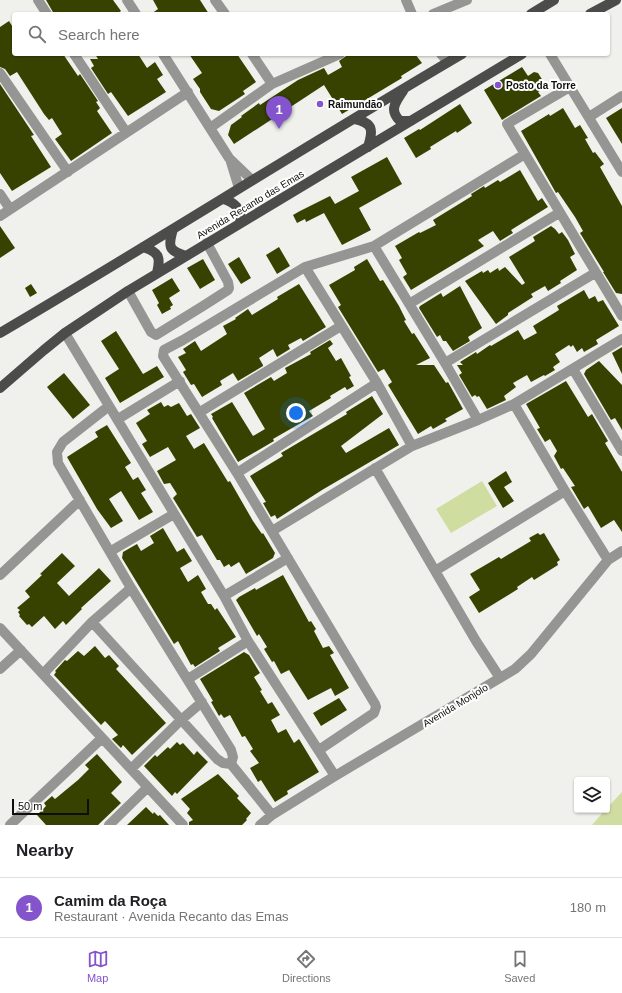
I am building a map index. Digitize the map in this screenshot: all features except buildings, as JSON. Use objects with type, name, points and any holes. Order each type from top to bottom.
[{"type":"main road","points":[[533,12],[554,0]]},
{"type":"main road","points":[[594,12],[600,0]]},
{"type":"main road","points":[[595,12],[616,0]]},
{"type":"main road","name":"Avenida Recanto das Emas","points":[[0,333],[458,56]]},
{"type":"main road","name":"Avenida Recanto das Emas","points":[[0,388],[65,333],[128,291],[519,56]]},
{"type":"main road","points":[[405,88],[396,101],[393,109],[395,116],[400,121],[412,120]]},
{"type":"main road","points":[[355,119],[365,121],[370,126],[372,134],[368,147]]},
{"type":"main road","points":[[223,199],[232,201],[238,207],[241,215],[240,223]]},
{"type":"main road","points":[[173,229],[170,241],[171,248],[175,253],[186,256]]},
{"type":"main road","points":[[143,246],[154,250],[158,256],[159,263],[157,273]]},
{"type":"street","points":[[38,0],[47,12]]},
{"type":"street","points":[[127,0],[135,12]]},
{"type":"street","points":[[215,0],[224,12]]},
{"type":"street","points":[[406,0],[411,12]]},
{"type":"street","points":[[438,12],[467,0]]},
{"type":"street","points":[[75,56],[126,132]]},
{"type":"street","points":[[163,56],[188,92],[229,158],[252,180]]},
{"type":"street","points":[[253,56],[272,84]]},
{"type":"street","points":[[210,128],[272,84],[335,56]]},
{"type":"street","points":[[443,56],[448,62]]},
{"type":"street","points":[[551,56],[622,172]]},
{"type":"street","points":[[0,73],[68,172]]},
{"type":"street","points":[[570,87],[507,124],[595,273],[618,300],[622,316]]},
{"type":"street","points":[[0,216],[188,92]]},
{"type":"street","points":[[589,117],[622,96]]},
{"type":"street","points":[[319,750],[374,712],[376,707],[373,699],[200,412],[163,356],[164,350],[305,267],[374,246],[525,154]]},
{"type":"street","points":[[229,158],[239,188]]},
{"type":"street","points":[[0,194],[10,209]]},
{"type":"street","points":[[409,304],[559,213]]},
{"type":"street","points":[[128,291],[151,332],[156,335],[228,290],[228,282],[208,243]]},
{"type":"street","points":[[374,246],[478,420]]},
{"type":"street","points":[[305,267],[377,384],[412,446]]},
{"type":"street","points":[[445,363],[595,273]]},
{"type":"street","points":[[204,306],[213,322]]},
{"type":"street","points":[[200,412],[341,326]]},
{"type":"street","points":[[65,333],[224,596],[248,641],[335,776]]},
{"type":"street","points":[[272,531],[412,446],[514,404],[622,339]]},
{"type":"street","points":[[573,369],[622,451]]},
{"type":"street","points":[[118,419],[180,381]]},
{"type":"street","points":[[237,473],[377,384]]},
{"type":"street","points":[[514,404],[565,491],[608,560]]},
{"type":"street","points":[[109,406],[63,442],[57,452],[58,463],[231,750],[233,757],[230,764]]},
{"type":"street","points":[[375,468],[476,641],[500,678]]},
{"type":"street","points":[[435,571],[565,491]]},
{"type":"street","points":[[0,574],[80,500]]},
{"type":"street","points":[[111,551],[174,514]]},
{"type":"street","name":"Avenida Monjolo","points":[[260,825],[272,815],[335,776],[515,669],[531,654],[608,560],[622,551]]},
{"type":"street","points":[[224,596],[288,558]]},
{"type":"street","points":[[43,674],[92,622],[132,588]]},
{"type":"street","points":[[92,622],[217,759],[223,763],[230,764],[272,815]]},
{"type":"street","points":[[0,628],[183,825]]},
{"type":"street","points":[[188,679],[248,641]]},
{"type":"street","points":[[0,669],[21,650]]},
{"type":"street","points":[[131,769],[181,720],[202,702]]},
{"type":"street","points":[[10,825],[102,738]]},
{"type":"street","points":[[109,825],[148,788]]},
{"type":"green space","points":[[482,481],[497,506],[451,533],[436,509]]},
{"type":"green space","points":[[622,792],[622,825],[592,825],[602,813],[610,813],[610,805]]},
{"type":"place","name":"Posto da Torre","points":[[498,85]]},
{"type":"place","name":"Raimundão","points":[[320,104]]},
{"type":"place","name":"Camim da Roça","points":[[279,129]]}]
